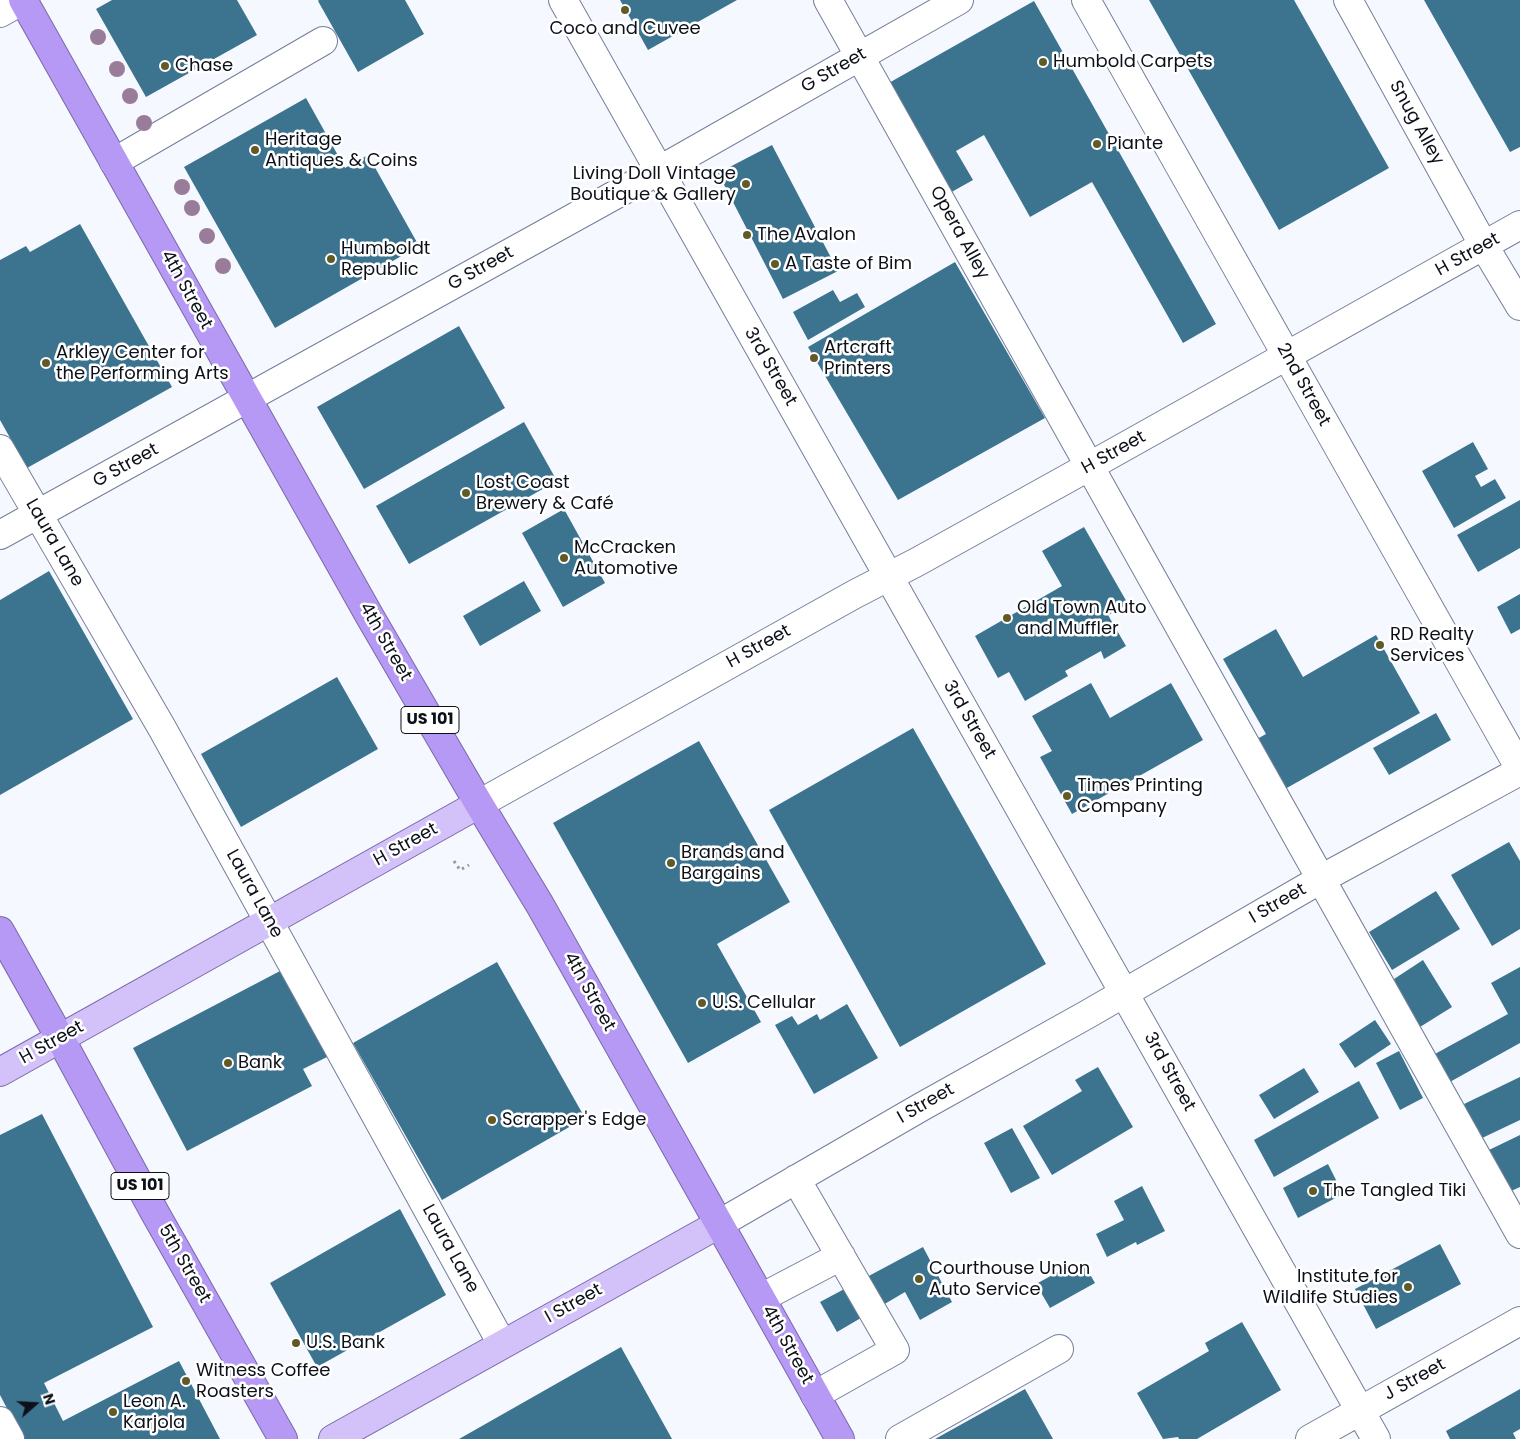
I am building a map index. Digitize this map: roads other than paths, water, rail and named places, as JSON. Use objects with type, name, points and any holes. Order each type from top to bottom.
[{"type":"highway","name":"4th Street","points":[[23,0],[478,804],[540,904],[840,1439]]},
{"type":"highway","name":"5th Street","points":[[0,931],[155,1213],[283,1439]]},
{"type":"main road","name":"H Street","points":[[0,1072],[478,804]]},
{"type":"main road","name":"I Street","points":[[333,1439],[719,1224]]},
{"type":"street","points":[[0,14],[23,0]]},
{"type":"street","name":"3rd Street","points":[[563,0],[1376,1439]]},
{"type":"street","name":"Opera Alley","points":[[828,0],[1520,1234]]},
{"type":"street","name":"G Street","points":[[0,535],[660,170],[959,0]]},
{"type":"street","name":"2nd Street","points":[[1086,0],[1520,771]]},
{"type":"street","name":"Snug Alley","points":[[1348,0],[1484,246],[1520,306]]},
{"type":"street","points":[[114,162],[323,41]]},
{"type":"street","name":"H Street","points":[[478,804],[1090,466],[1520,225]]},
{"type":"street","name":"Laura Lane","points":[[0,449],[162,728],[502,1344]]},
{"type":"street","name":"I Street","points":[[719,1224],[1321,879],[1520,771]]},
{"type":"street","points":[[796,1179],[895,1350],[815,1395]]},
{"type":"street","points":[[761,1298],[841,1256]]},
{"type":"street","name":"J Street","points":[[1310,1439],[1520,1321]]},
{"type":"street","points":[[900,1439],[1059,1349]]},
{"type":"street","points":[[0,1421],[10,1439]]},
{"type":"place","name":"Coco and Cuvee","points":[[625,10]]},
{"type":"place","name":"Humbold Carpets","points":[[1043,62]]},
{"type":"place","name":"Chase","points":[[165,66]]},
{"type":"place","name":"Piante","points":[[1097,144]]},
{"type":"place","name":"Heritage Antiques & Coins","points":[[255,150]]},
{"type":"place","name":"Living Doll Vintage Boutique & Gallery","points":[[746,184]]},
{"type":"place","name":"The Avalon","points":[[747,235]]},
{"type":"place","name":"Humboldt Republic","points":[[331,259]]},
{"type":"place","name":"A Taste of Bim","points":[[775,264]]},
{"type":"place","name":"Artcraft Printers","points":[[814,358]]},
{"type":"place","name":"Arkley Center for the Performing Arts","points":[[46,363]]},
{"type":"place","name":"Lost Coast Brewery & Café","points":[[466,493]]},
{"type":"place","name":"McCracken Automotive","points":[[564,558]]},
{"type":"place","name":"Old Town Auto and Muffler","points":[[1007,618]]},
{"type":"place","name":"RD Realty Services","points":[[1380,645]]},
{"type":"place","name":"Times Printing Company","points":[[1067,796]]},
{"type":"place","name":"Brands and Bargains","points":[[671,863]]},
{"type":"place","name":"U.S. Cellular","points":[[702,1003]]},
{"type":"place","name":"Bank","points":[[228,1063]]},
{"type":"place","name":"Scrapper's Edge","points":[[492,1120]]},
{"type":"place","name":"The Tangled Tiki","points":[[1313,1191]]},
{"type":"place","name":"Courthouse Union Auto Service","points":[[919,1279]]},
{"type":"place","name":"Institute for Wildlife Studies","points":[[1408,1287]]},
{"type":"place","name":"U.S. Bank","points":[[296,1343]]},
{"type":"place","name":"Witness Coffee Roasters","points":[[186,1381]]},
{"type":"place","name":"Leon A. Karjola","points":[[113,1412]]}]
